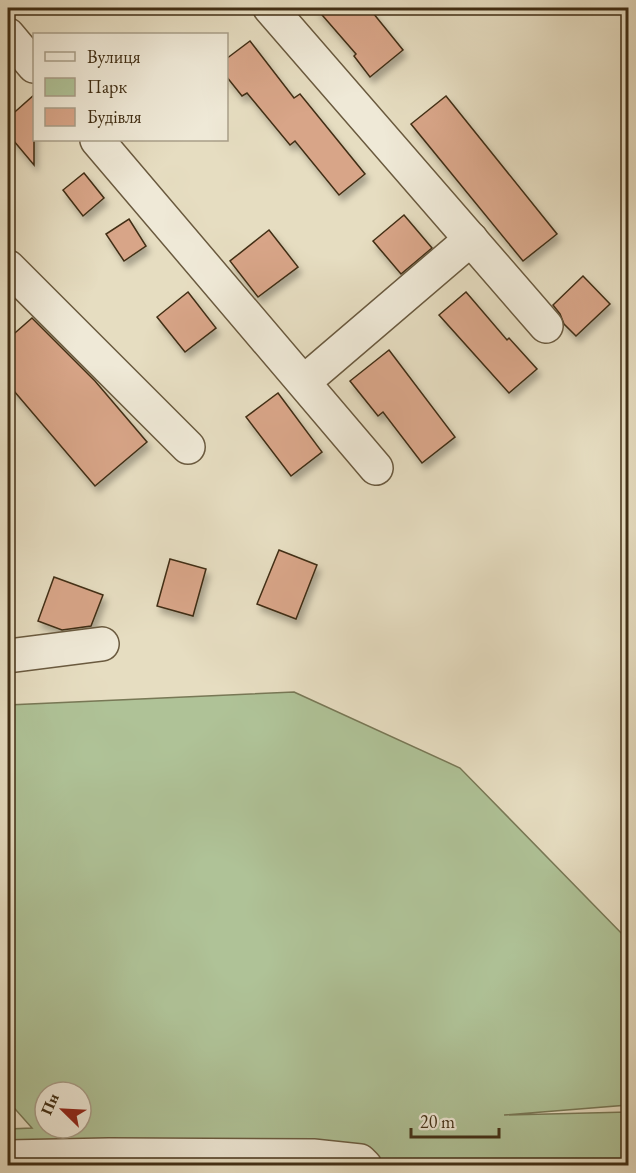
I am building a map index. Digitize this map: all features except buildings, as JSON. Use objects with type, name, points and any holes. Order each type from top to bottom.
[{"type":"street","points":[[270,8],[546,326]]},
{"type":"street","points":[[8,34],[33,65]]},
{"type":"street","points":[[99,141],[376,468]]},
{"type":"street","points":[[304,381],[471,239]]},
{"type":"street","points":[[14,286],[188,447]]},
{"type":"street","points":[[8,656],[102,644]]},
{"type":"street","points":[[8,1157],[114,1160],[313,1156],[360,1161],[365,1166]]},
{"type":"green space","points":[[294,692],[460,768],[628,940],[628,1105],[504,1115],[628,1112],[628,1165],[8,1165],[8,1129],[32,1128],[8,1101],[8,705]]}]
